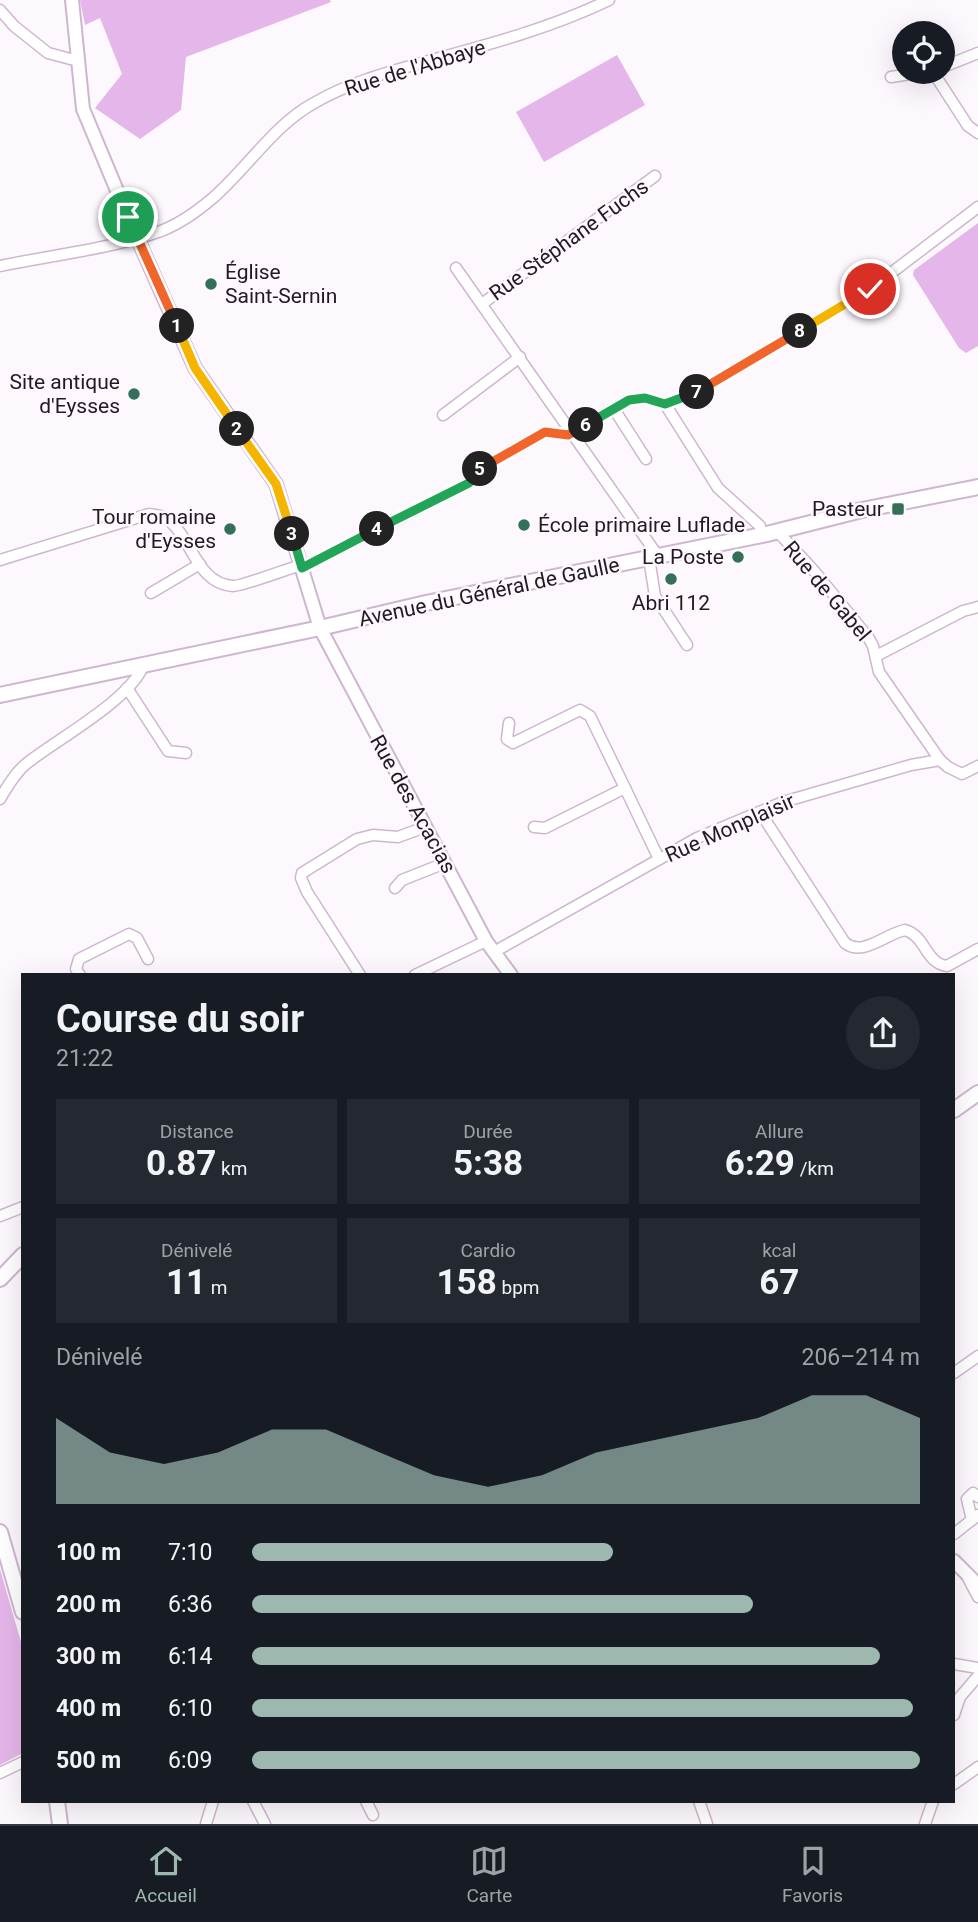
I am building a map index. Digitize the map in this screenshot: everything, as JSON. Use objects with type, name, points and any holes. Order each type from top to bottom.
[{"type":"main road","name":"Avenue du Général de Gaulle","points":[[0,695],[978,487]]},
{"type":"main road","points":[[955,1109],[978,1093]]},
{"type":"main road","points":[[0,1279],[21,1257]]},
{"type":"main road","points":[[0,1532],[21,1605]]},
{"type":"main road","points":[[57,1803],[60,1824]]},
{"type":"street","name":"Rue des Acacias","points":[[72,0],[83,109],[195,368],[276,484],[320,628],[486,941],[510,973]]},
{"type":"street","name":"Rue de l'Abbaye","points":[[0,266],[163,230],[196,211],[215,196],[281,128],[313,103],[364,79],[539,30],[609,0]]},
{"type":"street","points":[[0,10],[14,26],[48,54],[78,61]]},
{"type":"street","points":[[955,62],[978,53]]},
{"type":"street","points":[[941,84],[968,126],[978,133]]},
{"type":"street","name":"Rue Stéphane Fuchs","points":[[482,304],[655,176]]},
{"type":"street","points":[[0,560],[149,514],[164,517],[175,528],[214,580],[234,587],[302,566],[469,483],[481,468],[545,432],[568,435],[629,400],[645,398],[665,404],[699,391],[870,289],[978,207]]},
{"type":"street","points":[[456,268],[573,432],[654,557],[655,596],[687,645]]},
{"type":"street","points":[[443,415],[520,357]]},
{"type":"street","points":[[665,404],[719,488],[760,526],[762,535]]},
{"type":"street","points":[[614,409],[646,459]]},
{"type":"street","name":"Rue de Gabel","points":[[777,531],[868,637],[879,672],[940,760]]},
{"type":"street","points":[[151,593],[200,564]]},
{"type":"street","points":[[876,656],[963,611],[977,610]]},
{"type":"street","points":[[0,799],[23,766],[116,699],[142,671],[144,664]]},
{"type":"street","points":[[127,688],[168,751],[186,753]]},
{"type":"street","points":[[509,723],[507,739],[513,743],[580,710],[590,716],[659,859]]},
{"type":"street","name":"Rue Monplaisir","points":[[494,952],[697,838],[792,799],[911,765],[940,760],[962,774],[978,766]]},
{"type":"street","points":[[534,827],[545,828],[625,788]]},
{"type":"street","points":[[760,812],[850,947],[859,949],[905,930],[919,937],[934,961],[947,966],[978,949]]},
{"type":"street","points":[[359,973],[307,892],[301,878],[302,873],[357,839],[373,835],[397,836],[425,827]]},
{"type":"street","points":[[395,888],[402,880],[445,863]]},
{"type":"street","points":[[78,973],[79,959],[129,934],[137,939],[148,958]]},
{"type":"street","points":[[419,973],[486,941]]},
{"type":"street","points":[[0,1216],[21,1208]]},
{"type":"street","points":[[955,1372],[977,1360]]},
{"type":"street","points":[[955,1533],[975,1517],[967,1499],[973,1493],[978,1497]]},
{"type":"street","points":[[955,1563],[978,1585]]},
{"type":"street","points":[[964,1572],[978,1597]]},
{"type":"street","points":[[955,1664],[978,1668]]},
{"type":"street","points":[[955,1712],[960,1697],[978,1676]]},
{"type":"street","points":[[0,1773],[21,1763]]},
{"type":"street","points":[[955,1783],[978,1767]]},
{"type":"street","points":[[206,1824],[212,1803]]},
{"type":"street","points":[[254,1803],[265,1824]]},
{"type":"street","points":[[367,1803],[373,1815]]},
{"type":"street","points":[[700,1803],[707,1824]]},
{"type":"street","points":[[925,1824],[932,1803]]},
{"type":"shaded area","points":[[80,0],[331,2],[186,57],[181,110],[140,139],[95,108],[122,74],[100,18],[85,25]]},
{"type":"shaded area","points":[[617,55],[645,105],[544,162],[516,112]]},
{"type":"shaded area","points":[[978,223],[978,346],[966,353],[959,348],[913,275],[914,270]]},
{"type":"shaded area","points":[[0,1569],[21,1642],[21,1754],[0,1765]]},
{"type":"place","name":"Église Saint-Sernin","points":[[211,284]]},
{"type":"place","name":"Site antique d'Eysses","points":[[134,394]]},
{"type":"place","name":"Pasteur","points":[[898,509]]},
{"type":"place","name":"École primaire Luflade","points":[[524,525]]},
{"type":"place","name":"Tour romaine d'Eysses","points":[[230,529]]},
{"type":"place","name":"La Poste","points":[[738,557]]},
{"type":"place","name":"Abri 112","points":[[671,579]]},
{"type":"route","points":[[128,217],[195,368],[276,484],[302,568],[469,483],[481,468],[545,432],[568,435],[629,400],[645,398],[665,404],[699,391],[870,289]]}]
